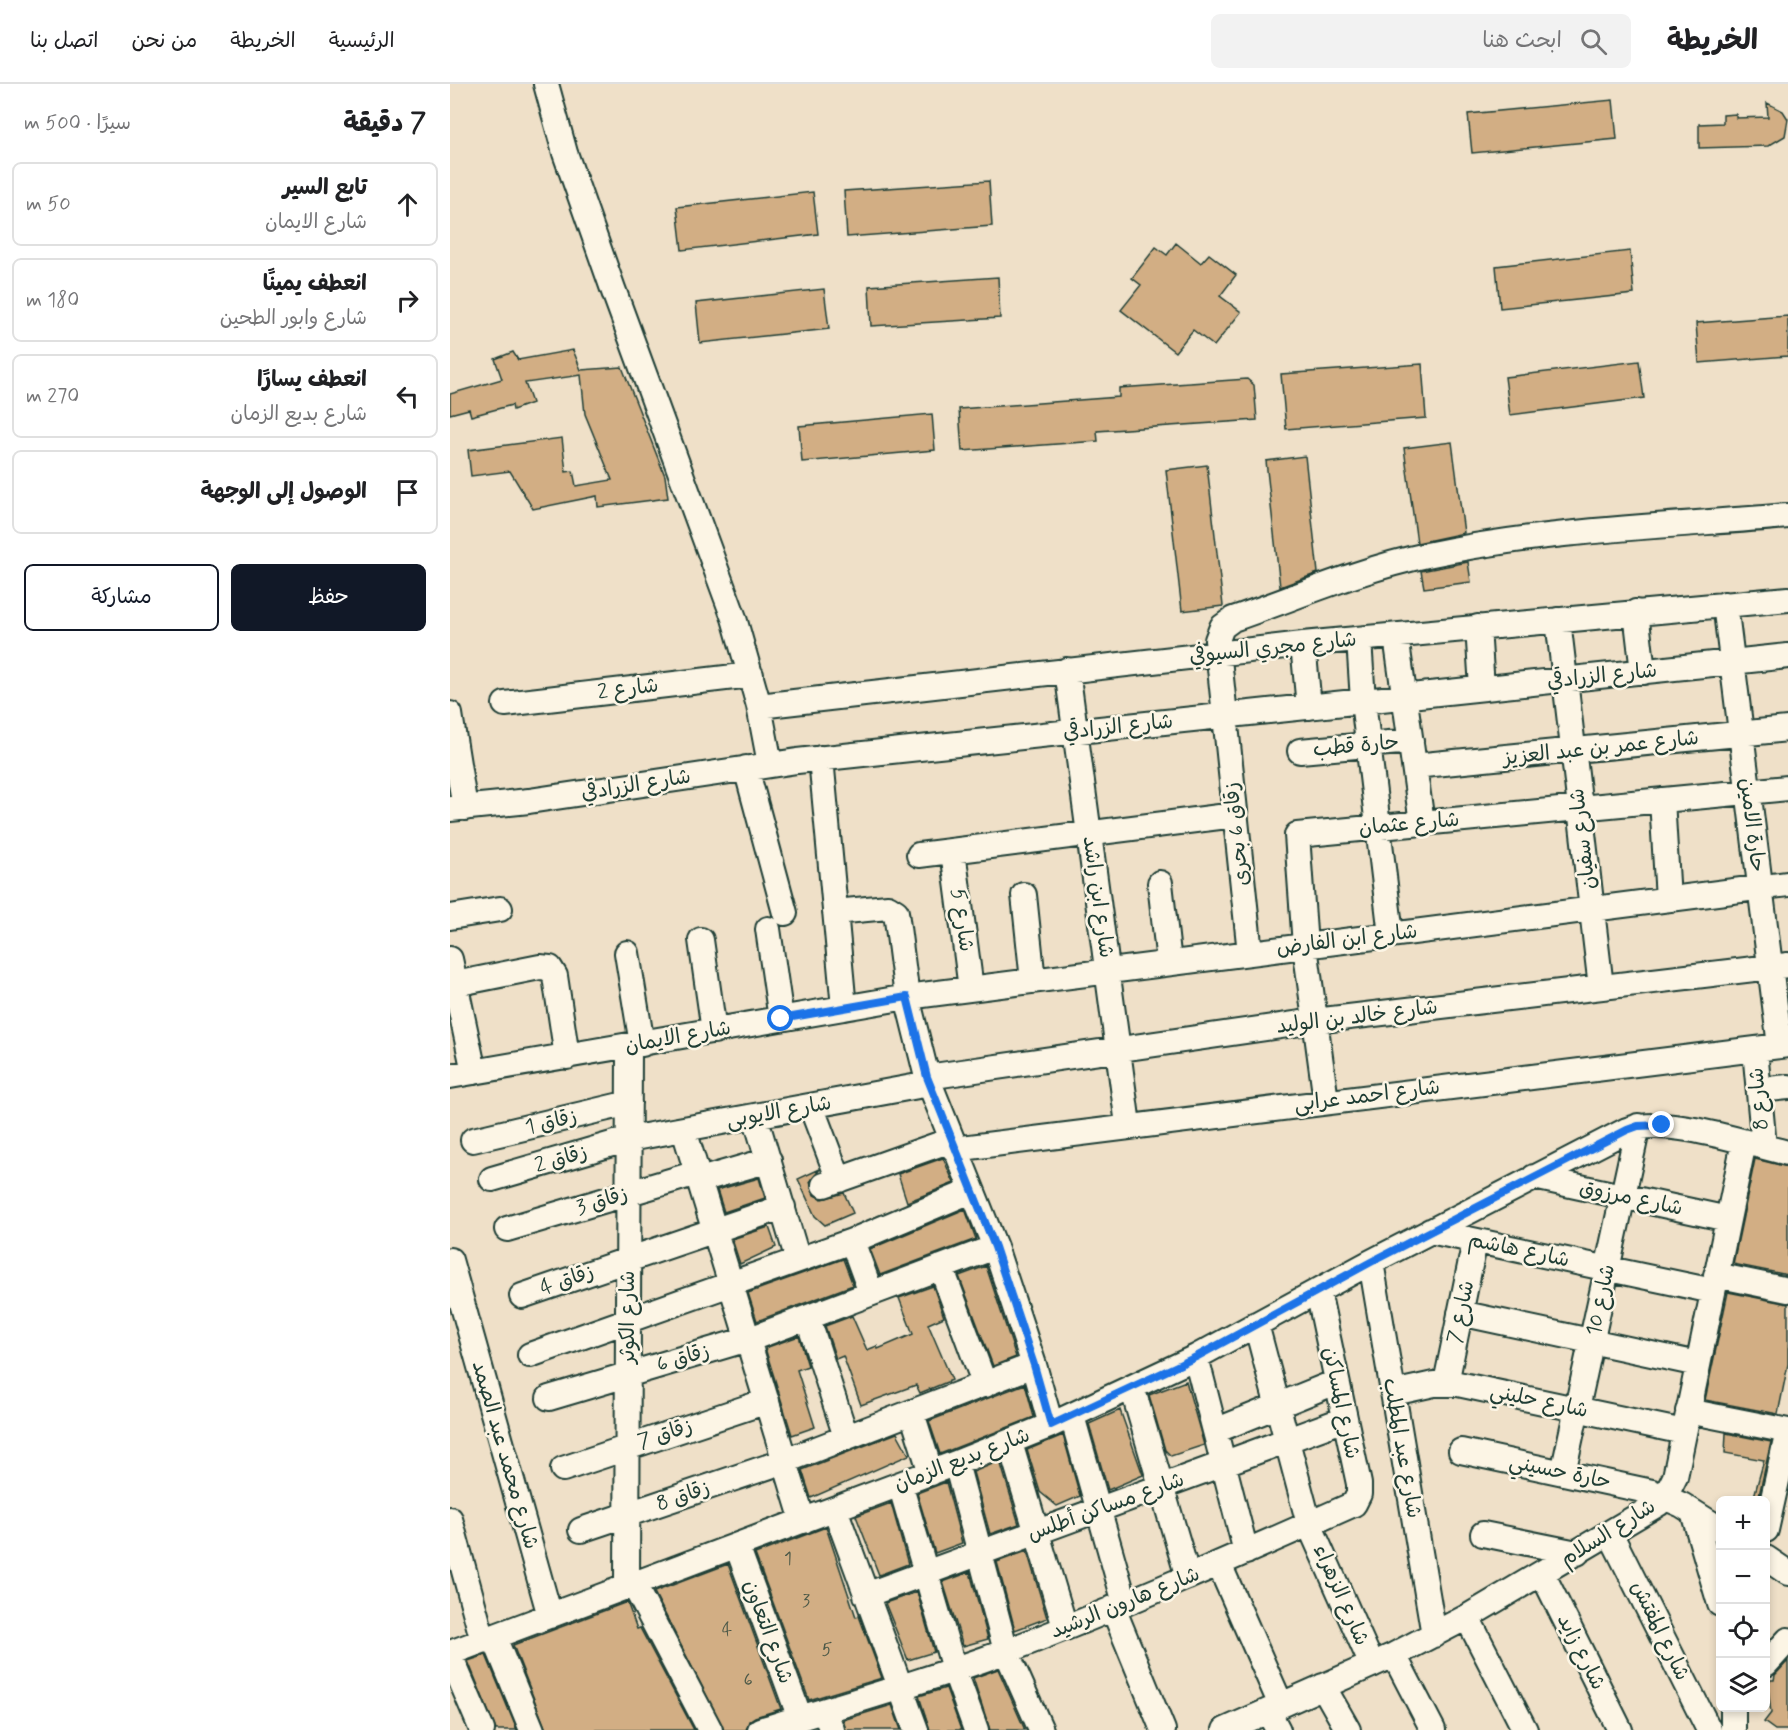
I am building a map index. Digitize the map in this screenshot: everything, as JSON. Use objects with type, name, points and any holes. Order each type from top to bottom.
[{"type":"street","points":[[546,84],[568,164],[734,618],[759,706],[758,766],[777,921],[781,1019]]},
{"type":"street","name":"زقاق 6 بحرى","points":[[1250,953],[1218,653],[1217,640],[1222,627],[1233,619],[1424,556],[1487,543],[1788,516]]},
{"type":"street","name":"شارع مجري السيوفي","points":[[759,706],[1303,644],[1788,599]]},
{"type":"street","name":"حارة الامين","points":[[1725,604],[1760,887],[1779,966],[1784,1046]]},
{"type":"street","points":[[1636,612],[1643,672]]},
{"type":"street","name":"شارع سفيان","points":[[1558,620],[1600,987]]},
{"type":"street","points":[[1478,627],[1482,688]]},
{"type":"street","points":[[1396,636],[1422,823]]},
{"type":"street","points":[[1359,639],[1363,701],[1391,935]]},
{"type":"street","points":[[1303,644],[1309,707]]},
{"type":"street","name":"شارع الزرادقي","points":[[458,808],[529,801],[821,758],[1788,656]]},
{"type":"street","name":"شارع ابن راشد","points":[[1067,670],[1128,1125]]},
{"type":"street","name":"شارع 2","points":[[505,704],[751,675]]},
{"type":"street","points":[[450,714],[458,808]]},
{"type":"street","name":"شارع عمر بن عبد العزيز","points":[[1414,766],[1788,729]]},
{"type":"street","name":"حارة قطب","points":[[1300,752],[1411,741]]},
{"type":"street","points":[[821,758],[844,1008]]},
{"type":"street","name":"شارع عثمان","points":[[1326,1101],[1305,946],[1296,838],[1300,835],[1788,788]]},
{"type":"street","points":[[1662,800],[1668,899]]},
{"type":"street","points":[[919,855],[1235,815]]},
{"type":"street","name":"شارع 5","points":[[952,851],[971,989]]},
{"type":"street","points":[[1160,883],[1169,963]]},
{"type":"street","name":"شارع ابن الفارض","points":[[907,997],[1788,884]]},
{"type":"street","points":[[1024,895],[1033,981]]},
{"type":"street","points":[[450,917],[500,909]]},
{"type":"street","points":[[836,912],[893,909],[907,997],[928,1081],[995,1247],[1034,1365],[1062,1420],[1099,1510],[1119,1605],[1163,1730]]},
{"type":"street","points":[[701,940],[714,1031]]},
{"type":"street","name":"شارع الكوثر","points":[[627,953],[636,1045],[629,1103],[628,1515],[631,1586]]},
{"type":"street","points":[[450,959],[474,1072]]},
{"type":"street","name":"شارع خالد بن الوليد","points":[[928,1081],[1316,1022],[1779,966]]},
{"type":"street","points":[[455,984],[540,967],[550,968],[555,976],[567,1057]]},
{"type":"street","name":"شارع الايمان","points":[[450,1076],[907,997]]},
{"type":"street","name":"شارع احمد عرابى","points":[[811,1106],[832,1182],[952,1145],[1784,1046]]},
{"type":"street","name":"شارع 8","points":[[1754,1145],[1758,1090],[1755,1050]]},
{"type":"street","name":"شارع الايوبى","points":[[629,1139],[811,1106],[928,1081]]},
{"type":"street","points":[[1758,1090],[1788,1087]]},
{"type":"street","name":"زقاق 1","points":[[474,1140],[629,1103]]},
{"type":"street","points":[[755,1116],[798,1260]]},
{"type":"street","name":"شارع بديع الزمان","points":[[450,1654],[1010,1443],[1062,1420],[1196,1357],[1430,1231],[1638,1126],[1673,1127],[1788,1153]]},
{"type":"street","name":"شارع 10","points":[[1563,1473],[1638,1126]]},
{"type":"street","points":[[684,1130],[803,1521]]},
{"type":"street","name":"زقاق 2","points":[[492,1179],[629,1139]]},
{"type":"street","name":"شارع السلام","points":[[1225,1730],[1276,1715],[1323,1686],[1434,1635],[1611,1533],[1665,1497],[1675,1477],[1728,1219],[1754,1145]]},
{"type":"street","name":"زقاق 3","points":[[507,1229],[629,1193],[769,1161]]},
{"type":"street","name":"شارع مرزوق","points":[[1534,1177],[1728,1219]]},
{"type":"street","points":[[530,1355],[852,1241],[971,1191]]},
{"type":"street","name":"زقاق 4","points":[[522,1296],[783,1208]]},
{"type":"street","name":"شارع هاشم","points":[[1430,1231],[1607,1269],[1788,1290]]},
{"type":"street","points":[[852,1241],[871,1293]]},
{"type":"street","name":"شارع 7","points":[[1446,1383],[1475,1241]]},
{"type":"street","name":"زقاق 6","points":[[549,1398],[808,1319],[995,1247]]},
{"type":"street","name":"شارع محمد عبد الصمد","points":[[450,1260],[550,1616]]},
{"type":"street","name":"شارع عبد المطلب","points":[[1371,1262],[1434,1635]]},
{"type":"street","points":[[941,1267],[985,1384]]},
{"type":"street","name":"شارع المساكن","points":[[1318,1291],[1359,1494],[1354,1504],[1345,1508]]},
{"type":"street","points":[[1460,1313],[1698,1364]]},
{"type":"street","points":[[808,1319],[846,1437]]},
{"type":"street","name":"شارع الزهراء","points":[[1256,1324],[1309,1524],[1383,1660],[1433,1730]]},
{"type":"street","points":[[1196,1357],[1246,1552]]},
{"type":"street","name":"زقاق 8","points":[[581,1530],[785,1461],[1034,1365]]},
{"type":"street","points":[[1215,1431],[1336,1382]]},
{"type":"street","name":"شارع حليني","points":[[1393,1393],[1446,1383],[1577,1409],[1788,1431]]},
{"type":"street","points":[[1132,1387],[1188,1577]]},
{"type":"street","name":"زقاق 7","points":[[563,1469],[766,1401]]},
{"type":"street","points":[[912,1413],[931,1473]]},
{"type":"street","name":"شارع مساكن أطلس","points":[[866,1595],[1345,1419]]},
{"type":"street","points":[[1770,1512],[1788,1431]]},
{"type":"street","points":[[1010,1443],[1065,1627]]},
{"type":"street","name":"حارة حسيني","points":[[1461,1451],[1665,1497],[1716,1526]]},
{"type":"street","points":[[956,1463],[1006,1651],[1041,1730]]},
{"type":"street","points":[[900,1484],[954,1669],[976,1730]]},
{"type":"street","name":"شارع هارون الرشيد","points":[[900,1687],[1006,1651],[1219,1564],[1345,1508]]},
{"type":"street","points":[[835,1509],[916,1730]]},
{"type":"street","points":[[1693,1512],[1716,1590]]},
{"type":"street","points":[[450,1519],[489,1639],[532,1730]]},
{"type":"street","name":"شارع المفتش","points":[[1611,1533],[1709,1730]]},
{"type":"street","points":[[1483,1534],[1577,1553]]},
{"type":"street","name":"شارع التعاون","points":[[737,1546],[800,1718]]},
{"type":"street","points":[[1770,1561],[1788,1573]]},
{"type":"street","points":[[1219,1564],[1276,1715]]},
{"type":"street","name":"شارع زايد","points":[[1542,1573],[1620,1730]]},
{"type":"street","points":[[631,1586],[711,1730]]},
{"type":"street","points":[[1467,1617],[1525,1730]]},
{"type":"street","points":[[1770,1660],[1788,1640]]},
{"type":"street","points":[[450,1654],[482,1730]]},
{"type":"street","points":[[1323,1686],[1348,1730]]},
{"type":"street","points":[[760,1730],[800,1718],[828,1720],[900,1687]]},
{"type":"street","points":[[1733,1712],[1733,1730]]},
{"type":"building","points":[[1613,100],[1617,139],[1472,153],[1468,114]]},
{"type":"building","points":[[1767,103],[1783,111],[1788,119],[1785,136],[1768,146],[1699,148],[1699,124],[1723,123],[1723,115],[1736,114],[1736,118],[1768,117]]},
{"type":"building","points":[[989,181],[992,226],[847,237],[844,191]]},
{"type":"building","points":[[813,192],[818,234],[682,250],[677,207]]},
{"type":"building","points":[[1176,243],[1201,263],[1209,254],[1236,275],[1220,296],[1241,312],[1214,346],[1193,330],[1175,352],[1121,310],[1141,285],[1132,278],[1156,247],[1167,255]]},
{"type":"building","points":[[1630,251],[1634,294],[1500,308],[1496,266]]},
{"type":"building","points":[[998,277],[1000,318],[871,326],[869,286]]},
{"type":"building","points":[[824,289],[829,329],[700,343],[696,303]]},
{"type":"building","points":[[1788,316],[1788,356],[1699,363],[1696,323]]},
{"type":"building","points":[[573,350],[581,370],[622,367],[665,476],[668,498],[598,507],[597,496],[533,509],[510,471],[471,476],[468,450],[562,438],[566,472],[573,471],[576,486],[612,480],[585,414],[581,375],[525,383],[532,403],[513,410],[512,405],[471,416],[469,409],[450,414],[450,394],[502,379],[495,359],[513,352],[518,360]]},
{"type":"building","points":[[1639,361],[1644,398],[1510,415],[1505,377]]},
{"type":"building","points":[[1422,364],[1426,418],[1286,429],[1281,374]]},
{"type":"building","points":[[1247,379],[1254,385],[1257,420],[1097,431],[1098,441],[962,451],[959,409],[1119,397],[1119,388]]},
{"type":"building","points":[[932,414],[935,450],[802,462],[799,426]]},
{"type":"building","points":[[1452,442],[1464,533],[1417,543],[1404,448]]},
{"type":"building","points":[[1305,456],[1318,573],[1280,587],[1266,461]]},
{"type":"building","points":[[1207,465],[1223,606],[1182,611],[1166,470]]},
{"type":"building","points":[[1468,562],[1471,582],[1424,588],[1421,571]]},
{"type":"building","points":[[943,1158],[954,1183],[907,1202],[898,1174]]},
{"type":"building","points":[[1755,1159],[1788,1167],[1788,1275],[1733,1264]]},
{"type":"building","points":[[820,1169],[810,1182],[814,1195],[822,1199],[844,1193],[853,1213],[825,1225],[815,1216],[798,1179]]},
{"type":"building","points":[[759,1178],[765,1198],[724,1212],[717,1190]]},
{"type":"building","points":[[965,1209],[976,1239],[880,1275],[870,1249]]},
{"type":"building","points":[[769,1227],[776,1247],[740,1264],[732,1239]]},
{"type":"building","points":[[843,1259],[853,1285],[757,1321],[748,1293]]},
{"type":"building","points":[[986,1266],[1016,1357],[993,1366],[959,1276]]},
{"type":"building","points":[[933,1286],[944,1317],[928,1324],[952,1380],[920,1393],[916,1385],[861,1405],[843,1356],[836,1359],[825,1326],[852,1316],[867,1350],[877,1346],[878,1349],[913,1334],[899,1298]]},
{"type":"building","points":[[1728,1292],[1788,1304],[1788,1364],[1778,1414],[1705,1400]]},
{"type":"building","points":[[799,1336],[808,1366],[797,1370],[815,1427],[792,1435],[765,1348]]},
{"type":"building","points":[[1186,1381],[1204,1445],[1171,1456],[1165,1450],[1149,1395]]},
{"type":"building","points":[[1025,1384],[1034,1417],[940,1454],[929,1421]]},
{"type":"building","points":[[1120,1410],[1143,1475],[1108,1490],[1089,1424]]},
{"type":"building","points":[[897,1433],[909,1455],[811,1498],[802,1470]]},
{"type":"building","points":[[1726,1433],[1771,1442],[1759,1496],[1754,1496],[1764,1460],[1725,1453]]},
{"type":"building","points":[[1063,1435],[1080,1496],[1057,1506],[1040,1492],[1027,1450]]},
{"type":"building","points":[[1000,1461],[1019,1524],[990,1534],[973,1472]]},
{"type":"building","points":[[946,1482],[962,1543],[935,1553],[917,1493]]},
{"type":"building","points":[[891,1503],[908,1564],[879,1575],[856,1516]]},
{"type":"building","points":[[826,1527],[856,1617],[859,1616],[882,1678],[809,1700],[755,1554]]},
{"type":"building","points":[[1027,1551],[1047,1618],[1015,1630],[997,1562]]},
{"type":"building","points":[[728,1564],[781,1709],[755,1717],[749,1721],[746,1730],[724,1730],[654,1592]]},
{"type":"building","points":[[970,1572],[988,1639],[963,1646],[943,1582]]},
{"type":"building","points":[[917,1592],[934,1652],[908,1660],[885,1603]]},
{"type":"building","points":[[627,1602],[637,1629],[640,1628],[694,1730],[546,1730],[513,1645]]},
{"type":"building","points":[[486,1655],[517,1730],[496,1730],[468,1661]]},
{"type":"building","points":[[1788,1661],[1788,1730],[1775,1730],[1764,1722],[1771,1713],[1770,1680],[1774,1680],[1775,1675]]},
{"type":"building","points":[[998,1669],[1025,1730],[990,1730],[973,1678]]},
{"type":"building","points":[[946,1688],[961,1730],[930,1730],[919,1696]]},
{"type":"building","points":[[892,1705],[901,1730],[846,1730],[843,1720]]},
{"type":"route","points":[[781,1019],[907,997],[927,1077],[995,1247],[1051,1425],[1196,1357],[1371,1262],[1627,1130],[1638,1126],[1662,1125]]}]
